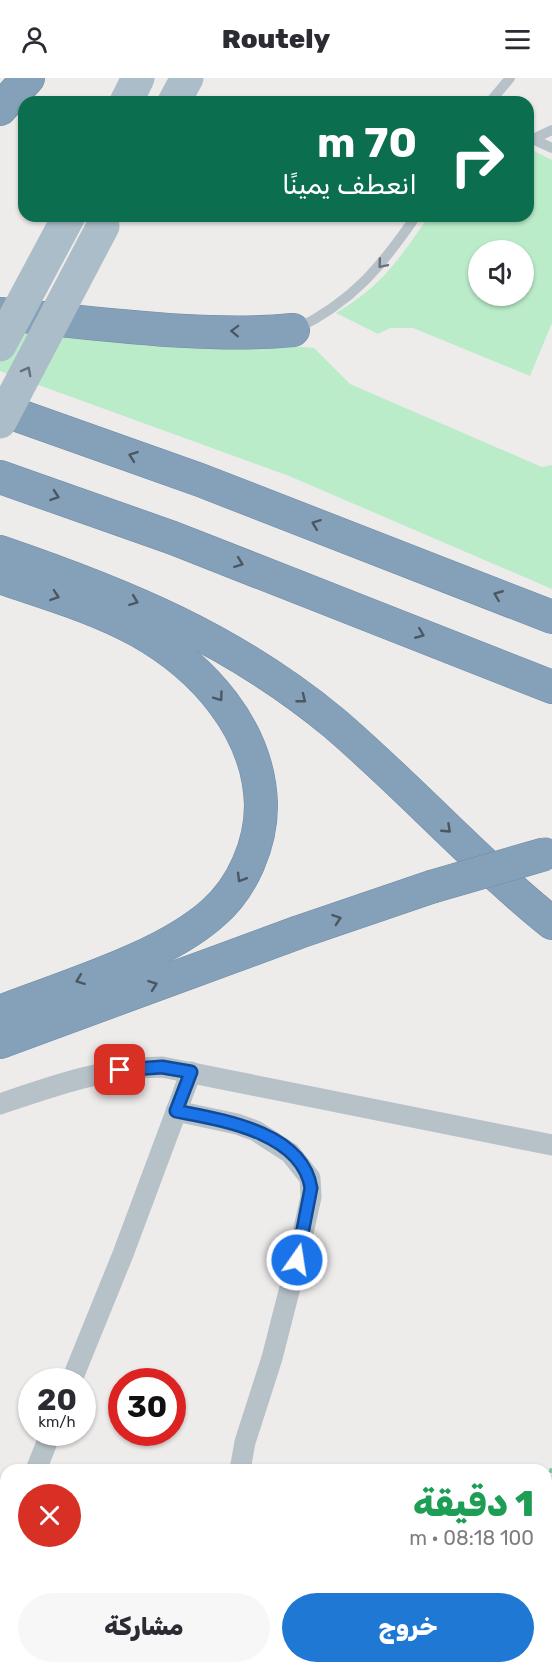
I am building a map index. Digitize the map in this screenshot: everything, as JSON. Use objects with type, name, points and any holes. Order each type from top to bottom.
[{"type":"highway","points":[[0,109],[28,78]]},
{"type":"highway","points":[[0,314],[169,328],[272,332],[293,330]]},
{"type":"highway","points":[[0,409],[200,480],[552,617]]},
{"type":"highway","points":[[0,477],[195,546],[552,687]]},
{"type":"highway","points":[[0,552],[145,605],[200,633],[263,671],[333,723],[514,892],[552,922]]},
{"type":"highway","points":[[0,577],[78,604],[139,631],[180,660],[215,690],[240,727],[256,761],[261,818],[247,867],[231,894],[214,913],[190,931],[150,953],[0,1012]]},
{"type":"highway","points":[[0,1042],[299,932],[431,887],[550,854]]},
{"type":"main road","points":[[129,96],[138,78]]},
{"type":"main road","points":[[177,96],[187,78]]},
{"type":"main road","points":[[0,345],[66,222]]},
{"type":"main road","points":[[0,422],[105,222]]},
{"type":"street","points":[[0,1104],[102,1073],[139,1067],[191,1072],[552,1145]]},
{"type":"street","points":[[77,1368],[123,1254],[191,1072]]},
{"type":"street","points":[[176,1111],[237,1124],[256,1131],[290,1153],[310,1178],[310,1197],[297,1260],[272,1358],[245,1442],[241,1464]]},
{"type":"street","points":[[38,1464],[45,1446]]},
{"type":"lane","points":[[495,96],[510,78]]},
{"type":"lane","points":[[534,137],[552,130]]},
{"type":"lane","points":[[534,140],[552,148]]},
{"type":"lane","points":[[293,330],[322,315],[355,292],[388,256],[412,222]]},
{"type":"green space","points":[[534,151],[552,160],[552,323],[530,376],[413,328],[390,328],[378,334],[336,313],[366,292],[388,270],[425,222],[534,222]]},
{"type":"green space","points":[[0,322],[314,348],[350,384],[542,467],[552,465],[552,589],[289,476],[0,371]]},
{"type":"route","points":[[120,1070],[162,1067],[191,1072],[176,1111],[237,1124],[256,1131],[280,1145],[298,1161],[310,1178],[311,1188],[297,1260]]}]
